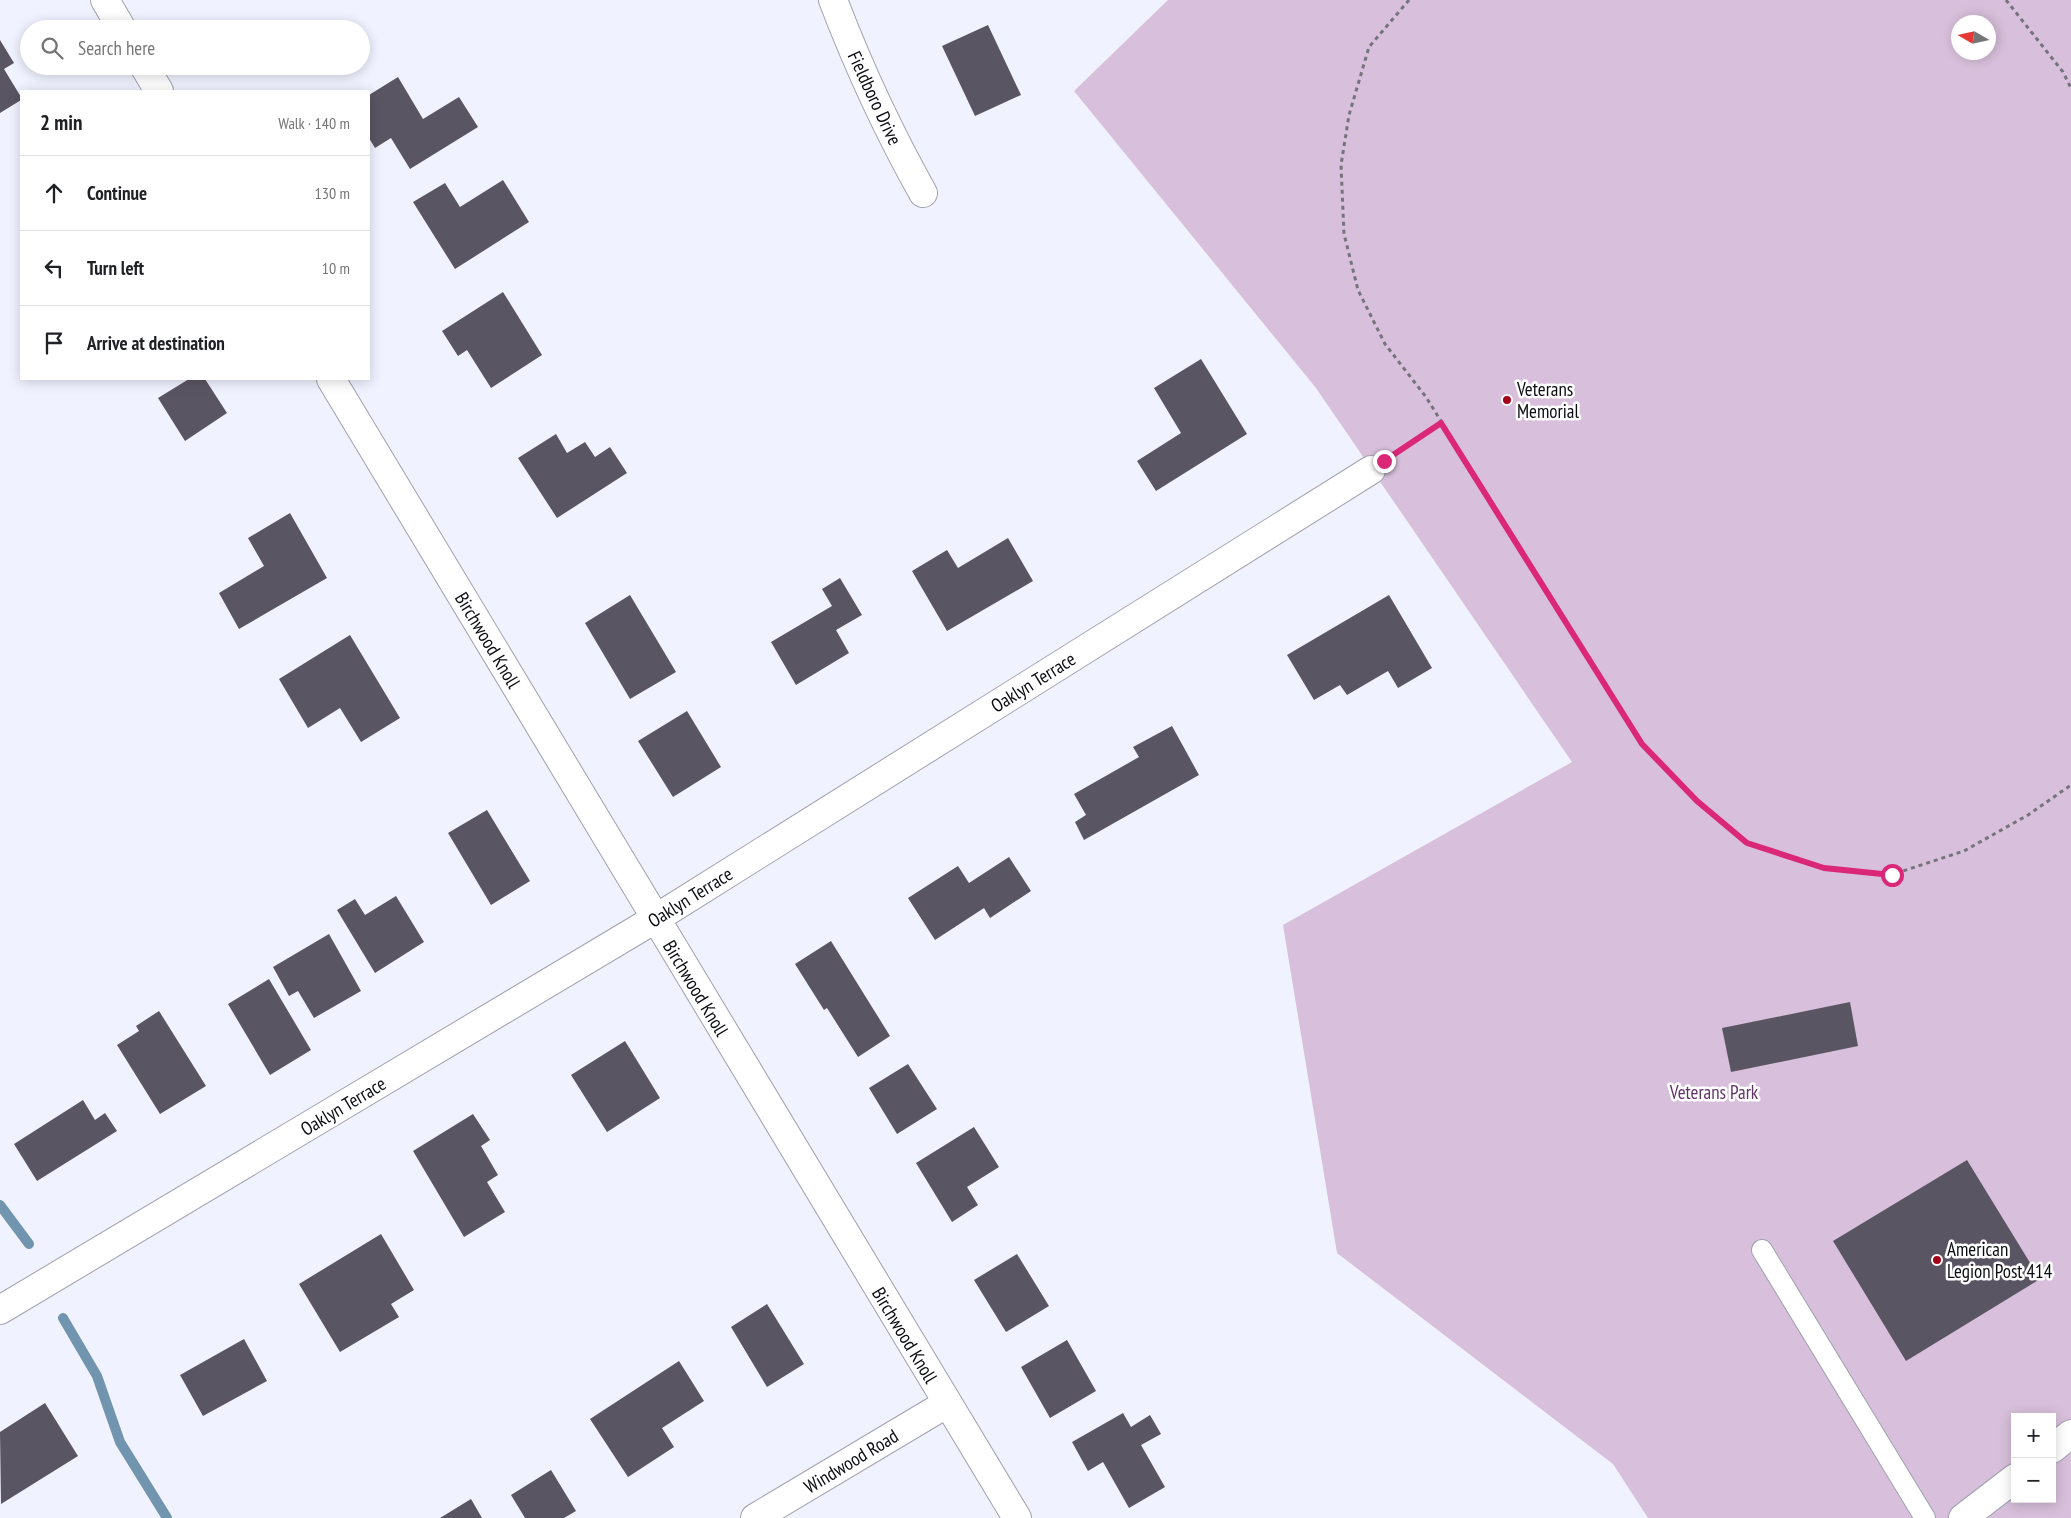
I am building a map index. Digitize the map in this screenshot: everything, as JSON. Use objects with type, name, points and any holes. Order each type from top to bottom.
[{"type":"street","points":[[105,0],[117,20]]},
{"type":"street","name":"Fieldboro Drive","points":[[833,0],[855,59],[893,140],[923,193]]},
{"type":"street","points":[[149,75],[158,90]]},
{"type":"street","name":"Birchwood Knoll","points":[[333,380],[946,1404],[1017,1518]]},
{"type":"street","name":"Oaklyn Terrace","points":[[0,1310],[655,919],[1382,463]]},
{"type":"street","name":"Windwood Road","points":[[755,1518],[946,1404]]},
{"type":"street","points":[[2056,1446],[2071,1434]]},
{"type":"street","points":[[1963,1518],[2011,1481]]},
{"type":"lane","points":[[1762,1250],[1925,1518]]},
{"type":"path","points":[[1408,0],[1369,47],[1348,115],[1341,165],[1344,234],[1358,290],[1385,344],[1426,397],[1642,744],[1697,801],[1747,843],[1824,868],[1892,875],[1964,851],[2028,815],[2071,784]]},
{"type":"path","points":[[2006,0],[2063,72],[2071,88]]},
{"type":"path","points":[[1382,463],[1441,423]]},
{"type":"green space","name":"Veterans Park","points":[[1168,0],[2071,0],[2071,1518],[1648,1518],[1613,1464],[1337,1253],[1283,925],[1572,762],[1316,388],[1074,91]]},
{"type":"building","points":[[988,25],[1021,95],[975,116],[942,46]]},
{"type":"building","points":[[0,40],[14,63],[4,69],[20,95],[20,101],[0,113]]},
{"type":"building","points":[[398,77],[423,119],[459,97],[478,127],[410,169],[391,138],[375,148],[370,140],[370,94]]},
{"type":"building","points":[[503,180],[529,222],[455,269],[413,202],[445,183],[460,207]]},
{"type":"building","points":[[503,292],[542,355],[491,388],[467,350],[458,356],[442,331]]},
{"type":"building","points":[[1201,359],[1247,434],[1156,491],[1137,461],[1181,433],[1154,388]]},
{"type":"building","points":[[187,380],[206,380],[227,413],[185,441],[158,398]]},
{"type":"building","points":[[556,434],[567,453],[585,442],[595,457],[610,447],[627,473],[557,518],[518,458]]},
{"type":"building","points":[[290,513],[327,578],[239,629],[219,593],[264,566],[248,538]]},
{"type":"building","points":[[1008,538],[1033,581],[947,631],[912,571],[947,550],[958,568]]},
{"type":"building","points":[[840,578],[862,615],[836,630],[849,653],[796,685],[771,642],[832,606],[822,589]]},
{"type":"building","points":[[630,595],[676,672],[630,699],[585,623]]},
{"type":"building","points":[[1389,595],[1432,668],[1398,688],[1388,671],[1347,695],[1340,685],[1314,700],[1287,655]]},
{"type":"building","points":[[350,635],[400,718],[361,742],[340,708],[308,728],[279,679]]},
{"type":"building","points":[[687,711],[721,767],[673,797],[638,741]]},
{"type":"building","points":[[1172,726],[1199,775],[1084,840],[1075,822],[1086,815],[1074,794],[1139,757],[1133,747]]},
{"type":"building","points":[[487,810],[530,881],[491,905],[448,833]]},
{"type":"building","points":[[1009,857],[1031,891],[990,918],[984,908],[935,940],[908,898],[958,866],[969,883]]},
{"type":"building","points":[[396,896],[424,942],[375,973],[337,910],[355,899],[365,915]]},
{"type":"building","points":[[329,934],[361,991],[314,1018],[298,991],[289,996],[273,967]]},
{"type":"building","points":[[831,941],[890,1036],[858,1057],[827,1008],[824,1010],[795,964]]},
{"type":"building","points":[[269,979],[311,1050],[270,1075],[228,1004]]},
{"type":"building","points":[[1850,1002],[1858,1046],[1731,1072],[1722,1028]]},
{"type":"building","points":[[159,1011],[206,1086],[160,1114],[117,1045],[139,1031],[136,1026]]},
{"type":"building","points":[[625,1041],[660,1098],[607,1132],[571,1075]]},
{"type":"building","points":[[908,1064],[937,1109],[897,1134],[869,1088]]},
{"type":"building","points":[[83,1100],[95,1120],[105,1113],[117,1131],[37,1181],[14,1144]]},
{"type":"building","points":[[473,1114],[490,1140],[481,1146],[498,1175],[487,1182],[505,1212],[464,1237],[413,1151]]},
{"type":"building","points":[[974,1127],[999,1167],[967,1187],[978,1205],[952,1222],[916,1163]]},
{"type":"building","name":"American Legion Post 414","points":[[1967,1160],[2040,1279],[1906,1361],[1833,1241]]},
{"type":"building","points":[[381,1234],[414,1290],[391,1304],[399,1317],[340,1352],[299,1284]]},
{"type":"building","points":[[1017,1254],[1049,1306],[1006,1332],[974,1280]]},
{"type":"building","points":[[767,1304],[804,1364],[767,1387],[731,1327]]},
{"type":"building","points":[[244,1339],[267,1381],[203,1416],[180,1375]]},
{"type":"building","points":[[1067,1340],[1096,1391],[1050,1418],[1021,1367]]},
{"type":"building","points":[[679,1361],[704,1401],[662,1428],[674,1447],[628,1477],[590,1419]]},
{"type":"building","points":[[45,1403],[78,1456],[1,1504],[0,1432]]},
{"type":"building","points":[[1123,1413],[1131,1427],[1150,1415],[1161,1434],[1141,1445],[1165,1487],[1129,1508],[1103,1462],[1088,1471],[1072,1442]]},
{"type":"building","points":[[551,1470],[576,1511],[564,1518],[525,1518],[511,1495]]},
{"type":"building","points":[[471,1499],[482,1518],[440,1518]]},
{"type":"waterway","points":[[0,1205],[29,1244]]},
{"type":"waterway","points":[[63,1318],[97,1376],[120,1442],[167,1518]]},
{"type":"place","name":"Veterans Memorial","points":[[1507,400]]},
{"type":"place","name":"American Legion Post 414","points":[[1937,1260]]},
{"type":"route","points":[[1384,461],[1441,423],[1642,744],[1697,801],[1747,843],[1824,868],[1892,875]]}]
